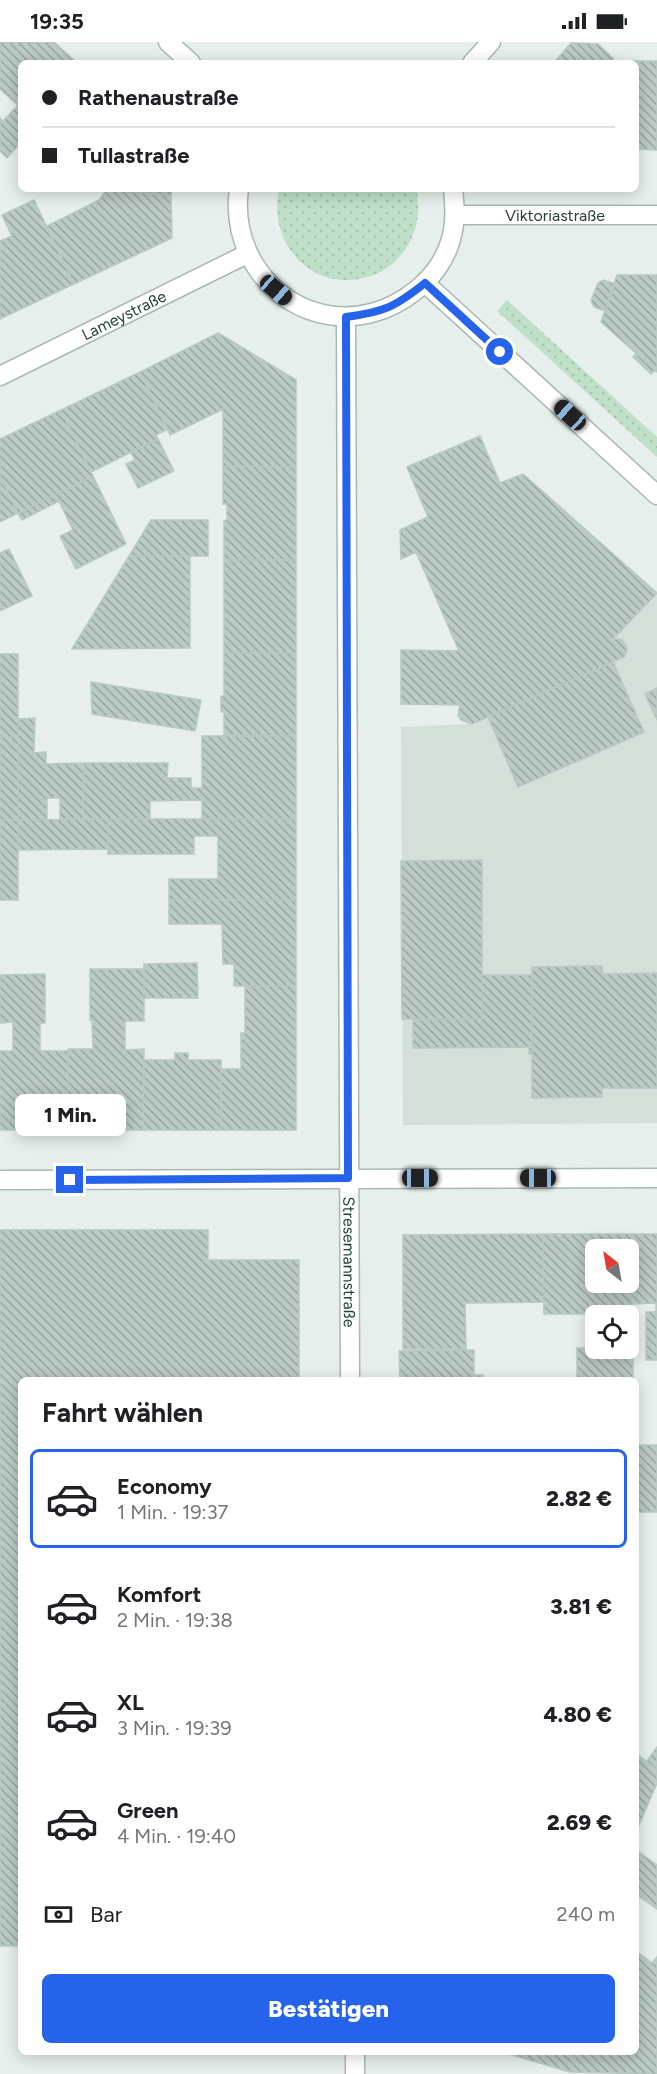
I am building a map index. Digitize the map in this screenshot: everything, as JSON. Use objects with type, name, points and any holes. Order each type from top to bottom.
[{"type":"street","points":[[168,42],[188,60]]},
{"type":"street","points":[[475,60],[491,42]]},
{"type":"street","points":[[239,192],[238,223],[248,254],[264,280],[288,300],[315,313],[346,317],[375,313],[402,302],[425,283],[444,256],[451,240],[455,215],[453,192]]},
{"type":"street","name":"Viktoriastraße","points":[[455,215],[657,215]]},
{"type":"street","name":"Lameystraße","points":[[0,376],[248,254]]},
{"type":"street","points":[[425,283],[657,495]]},
{"type":"street","name":"Stresemannstraße","points":[[346,317],[350,1377]]},
{"type":"street","points":[[0,1180],[657,1178]]},
{"type":"street","points":[[355,2055],[355,2074]]},
{"type":"shaded area","points":[[657,593],[657,1123],[403,1125],[401,727],[472,724],[624,657],[627,651],[626,645],[622,640],[613,639]]},
{"type":"green space","points":[[279,192],[416,192],[418,204],[414,233],[399,258],[374,275],[340,280],[322,276],[295,256],[285,241],[279,225],[277,207]]},
{"type":"green space","points":[[507,300],[657,437],[657,457],[497,311]]},
{"type":"building","points":[[0,42],[54,42],[74,60],[18,60],[18,105],[0,89]]},
{"type":"building","points":[[571,43],[598,44],[613,58],[613,60],[556,60]]},
{"type":"building","points":[[639,61],[657,61],[657,150],[639,149]]},
{"type":"building","points":[[18,105],[18,146],[7,158],[0,151],[0,118],[3,121]]},
{"type":"building","points":[[105,192],[171,196],[172,238],[74,284],[47,226],[99,200]]},
{"type":"building","points":[[140,192],[172,192],[171,196]]},
{"type":"building","points":[[34,200],[74,284],[0,319],[0,241],[12,236],[2,215]]},
{"type":"building","points":[[617,275],[657,275],[657,372],[601,322]]},
{"type":"building","points":[[603,280],[615,284],[605,311],[594,307],[591,301],[598,283]]},
{"type":"building","points":[[218,333],[296,380],[296,467],[223,466],[223,409],[170,435],[140,372]]},
{"type":"building","points":[[637,353],[655,370],[651,374],[633,357]]},
{"type":"building","points":[[140,372],[168,429],[156,435],[158,439],[91,472],[61,410]]},
{"type":"building","points":[[61,410],[93,476],[18,513],[0,476],[0,439]]},
{"type":"building","points":[[480,436],[500,483],[523,474],[657,593],[613,639],[622,640],[626,645],[627,651],[624,657],[472,724],[461,720],[458,715],[460,705],[401,704],[401,650],[459,651],[416,552],[401,559],[400,530],[428,517],[407,467]]},
{"type":"building","points":[[158,439],[174,471],[138,488],[126,464],[135,460],[131,452]]},
{"type":"building","points":[[223,466],[296,467],[296,560],[224,560],[224,521],[227,520],[227,504],[223,504]]},
{"type":"building","points":[[0,476],[18,513],[0,522]]},
{"type":"building","points":[[93,476],[126,544],[76,569],[60,536],[73,530],[59,501],[22,520],[18,513]]},
{"type":"building","points":[[151,520],[208,520],[208,556],[129,556]]},
{"type":"building","points":[[9,549],[32,596],[0,611],[0,553]]},
{"type":"building","points":[[129,556],[190,556],[190,648],[72,649]]},
{"type":"building","points":[[224,560],[296,560],[296,653],[224,653]]},
{"type":"building","points":[[224,653],[296,653],[296,736],[224,735],[221,696],[224,696]]},
{"type":"building","points":[[0,654],[18,654],[18,737],[0,737]]},
{"type":"building","points":[[613,662],[644,732],[518,787],[488,717]]},
{"type":"building","points":[[91,682],[201,700],[195,731],[92,714]]},
{"type":"building","points":[[657,688],[657,720],[645,694]]},
{"type":"building","points":[[35,718],[34,753],[46,752],[46,764],[84,763],[83,819],[60,819],[60,798],[47,798],[47,820],[18,820],[18,719]]},
{"type":"building","points":[[202,736],[296,736],[296,819],[202,819],[202,800],[150,801],[150,819],[83,819],[84,763],[168,763],[167,778],[191,778],[191,788],[202,788]]},
{"type":"building","points":[[0,737],[18,737],[18,820],[0,820]]},
{"type":"building","points":[[108,819],[108,849],[18,850],[18,820]]},
{"type":"building","points":[[108,819],[296,819],[296,900],[169,900],[169,879],[218,879],[218,836],[194,836],[194,854],[108,854]]},
{"type":"building","points":[[0,820],[18,820],[18,900],[0,900]]},
{"type":"building","points":[[482,860],[482,1019],[402,1019],[401,861]]},
{"type":"building","points":[[169,900],[296,900],[296,986],[234,986],[234,964],[223,964],[222,924],[169,924]]},
{"type":"building","points":[[197,963],[198,998],[144,998],[144,964]]},
{"type":"building","points":[[602,966],[603,974],[657,973],[657,1088],[602,1088],[602,1097],[532,1098],[532,967]]},
{"type":"building","points":[[90,969],[144,969],[144,1021],[125,1021],[125,1050],[144,1049],[143,1130],[68,1130],[68,1049],[93,1049],[92,1020],[90,1020]]},
{"type":"building","points":[[45,974],[45,1023],[40,1023],[40,1051],[68,1051],[68,1130],[0,1130],[0,1051],[13,1051],[13,1022],[0,1023],[0,975]]},
{"type":"building","points":[[482,975],[532,975],[532,1054],[529,1054],[529,1047],[413,1048],[413,1020],[482,1019]]},
{"type":"building","points":[[245,986],[296,986],[296,1130],[221,1130],[221,1069],[241,1069],[241,1033],[245,1033]]},
{"type":"building","points":[[175,1053],[188,1053],[188,1060],[221,1060],[221,1130],[143,1130],[144,1060],[175,1060]]},
{"type":"building","points":[[0,1230],[208,1230],[208,1260],[299,1260],[299,1377],[18,1377],[18,1946],[0,1946]]},
{"type":"building","points":[[543,1234],[544,1302],[465,1303],[466,1349],[403,1349],[403,1235]]},
{"type":"building","points":[[543,1234],[631,1234],[631,1239],[585,1239],[585,1293],[632,1293],[632,1305],[585,1305],[585,1314],[544,1314]]},
{"type":"building","points":[[631,1234],[657,1234],[657,1360],[646,1360],[646,1312],[656,1312],[656,1303],[632,1304],[632,1293],[639,1293],[639,1239],[631,1239]]},
{"type":"building","points":[[577,1348],[585,1348],[585,1359],[633,1359],[633,1377],[577,1377]]},
{"type":"building","points":[[474,1350],[474,1375],[483,1375],[483,1377],[400,1377],[399,1351]]},
{"type":"building","points":[[639,1445],[657,1445],[657,1512],[639,1512]]},
{"type":"building","points":[[657,1747],[657,1770],[646,1762]]},
{"type":"building","points":[[639,1755],[657,1770],[657,1783],[639,1825]]},
{"type":"building","points":[[639,1852],[657,1865],[657,1909],[639,1896]]},
{"type":"building","points":[[639,1953],[652,1963],[657,1957],[657,2005],[639,1992]]},
{"type":"building","points":[[639,1992],[657,2005],[657,2074],[570,2072],[576,2055],[639,2055]]},
{"type":"building","points":[[512,2055],[576,2055],[570,2072]]},
{"type":"route","points":[[70,1180],[348,1178],[346,317],[375,313],[402,302],[425,283],[500,352]]}]
